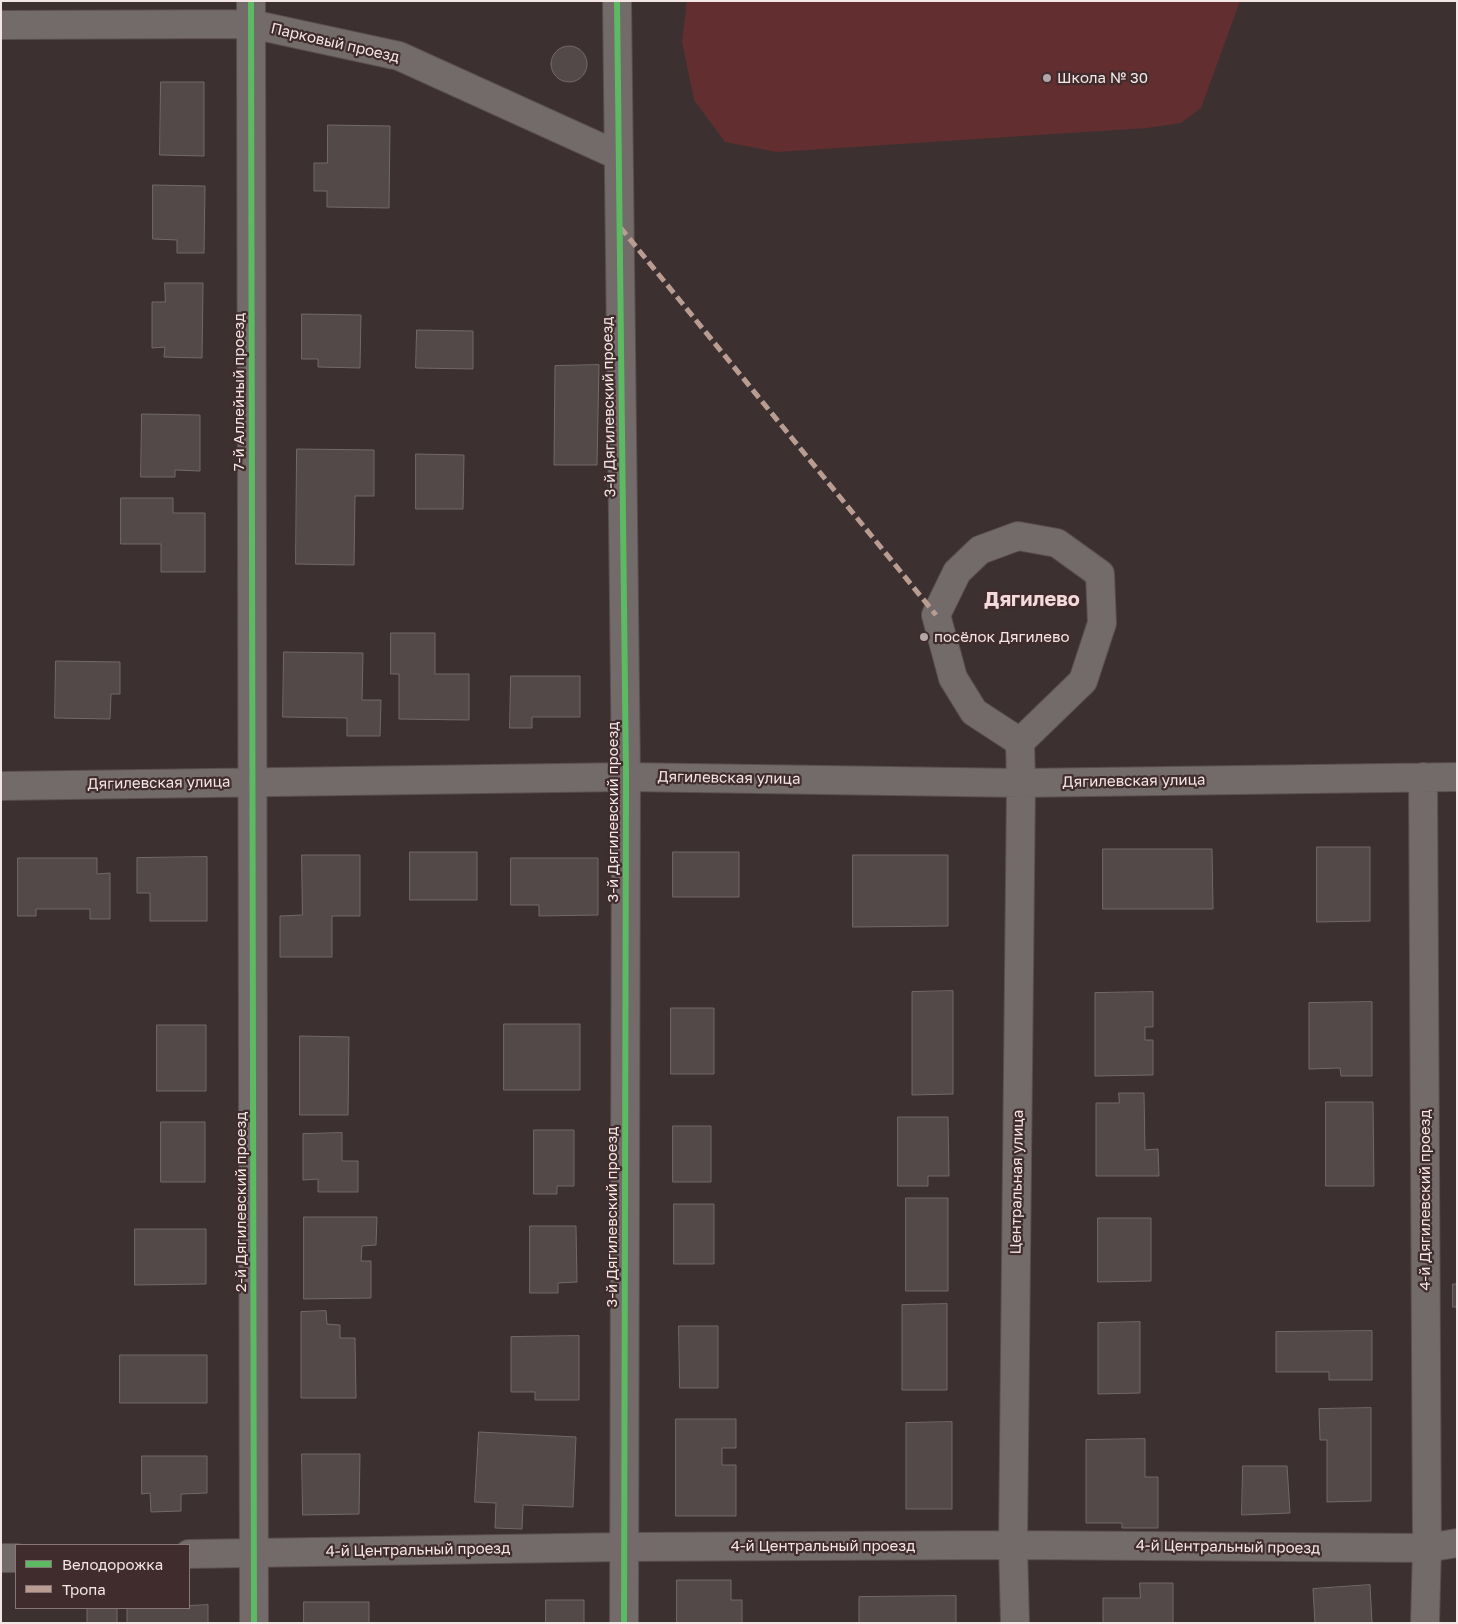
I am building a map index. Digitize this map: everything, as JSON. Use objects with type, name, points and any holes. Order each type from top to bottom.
[{"type":"street","name":"3-й Дягилевский проезд","points":[[616,1],[626,777],[624,1623]]},
{"type":"street","name":"Парковый проезд","points":[[1,25],[251,13],[399,56],[617,155]]},
{"type":"street","name":"7-й Аллейный проезд","points":[[251,13],[252,782]]},
{"type":"street","points":[[1018,536],[1057,543],[1100,574],[1102,623],[1084,682],[1020,742],[974,712],[953,678],[936,615],[957,572],[980,550],[1018,536]]},
{"type":"street","name":"Центральная улица","points":[[1015,1623],[1020,742]]},
{"type":"street","name":"Дягилевская улица","points":[[1,786],[626,777],[1021,783],[1457,777]]},
{"type":"street","name":"4-й Дягилевский проезд","points":[[1423,777],[1427,1548],[1425,1623]]},
{"type":"street","name":"2-й Дягилевский проезд","points":[[252,782],[254,1623]]},
{"type":"street","name":"4-й Центральный проезд","points":[[190,1554],[623,1547],[1014,1544],[1427,1548],[1457,1543]]},
{"type":"street","points":[[1,1558],[15,1558]]},
{"type":"shaded area","points":[[687,1],[1240,1],[1201,108],[1181,123],[1147,128],[777,152],[725,142],[694,100],[682,42]]},
{"type":"building","points":[[569,46],[581,52],[587,64],[581,76],[569,82],[557,76],[551,64],[557,52]]},
{"type":"building","points":[[161,82],[204,82],[204,156],[160,155]]},
{"type":"building","points":[[328,125],[390,126],[389,208],[327,207],[327,191],[314,191],[314,163],[327,163]]},
{"type":"building","points":[[153,185],[205,186],[204,253],[177,253],[177,240],[153,239]]},
{"type":"building","points":[[165,283],[203,283],[202,358],[164,357],[165,347],[152,348],[152,302],[165,302]]},
{"type":"building","points":[[302,314],[361,315],[360,368],[318,367],[318,359],[302,359]]},
{"type":"building","points":[[417,330],[473,331],[473,369],[416,368]]},
{"type":"building","points":[[599,365],[597,465],[554,465],[555,366]]},
{"type":"building","points":[[142,414],[200,415],[200,471],[175,470],[175,477],[141,477]]},
{"type":"building","points":[[297,449],[374,450],[374,496],[355,496],[354,565],[296,564]]},
{"type":"building","points":[[416,454],[464,455],[463,509],[416,509]]},
{"type":"building","points":[[121,498],[173,498],[173,513],[205,513],[205,572],[161,572],[161,544],[121,544]]},
{"type":"building","points":[[391,633],[435,633],[435,674],[469,674],[469,720],[399,719],[399,674],[391,674]]},
{"type":"building","points":[[284,652],[363,653],[362,700],[381,700],[380,736],[347,736],[347,718],[283,717]]},
{"type":"building","points":[[56,661],[120,662],[120,694],[111,694],[110,719],[55,718]]},
{"type":"building","points":[[511,676],[580,676],[580,717],[532,717],[532,728],[510,728]]},
{"type":"building","points":[[1317,847],[1370,847],[1370,921],[1317,922]]},
{"type":"building","points":[[1103,849],[1212,849],[1213,909],[1103,909]]},
{"type":"building","points":[[410,852],[477,852],[477,900],[410,900]]},
{"type":"building","points":[[673,852],[739,852],[739,897],[673,897]]},
{"type":"building","points":[[302,855],[360,855],[360,916],[332,916],[332,957],[280,957],[280,916],[302,915]]},
{"type":"building","points":[[853,855],[948,855],[948,926],[853,927]]},
{"type":"building","points":[[207,857],[207,921],[150,921],[150,893],[137,893],[137,858]]},
{"type":"building","points":[[18,858],[97,858],[97,874],[110,873],[110,919],[90,919],[90,909],[36,909],[36,916],[18,916]]},
{"type":"building","points":[[511,858],[598,858],[598,915],[539,916],[539,905],[511,905]]},
{"type":"building","points":[[953,991],[953,1094],[912,1095],[912,992]]},
{"type":"building","points":[[1153,992],[1153,1027],[1145,1027],[1145,1040],[1153,1040],[1153,1075],[1095,1076],[1095,993]]},
{"type":"building","points":[[1372,1002],[1372,1076],[1341,1076],[1340,1068],[1309,1069],[1309,1003]]},
{"type":"building","points":[[671,1008],[714,1008],[714,1074],[671,1074]]},
{"type":"building","points":[[504,1024],[580,1024],[580,1090],[504,1090]]},
{"type":"building","points":[[157,1025],[206,1025],[206,1091],[157,1091]]},
{"type":"building","points":[[300,1036],[349,1037],[348,1115],[300,1115]]},
{"type":"building","points":[[1119,1093],[1144,1093],[1145,1150],[1158,1149],[1159,1176],[1096,1176],[1096,1103],[1119,1103]]},
{"type":"building","points":[[1326,1102],[1373,1102],[1374,1186],[1326,1186]]},
{"type":"building","points":[[898,1117],[948,1117],[949,1176],[928,1176],[928,1186],[898,1186]]},
{"type":"building","points":[[161,1122],[205,1122],[205,1182],[161,1182]]},
{"type":"building","points":[[673,1126],[711,1126],[711,1182],[673,1182]]},
{"type":"building","points":[[534,1130],[574,1130],[574,1186],[557,1186],[557,1194],[534,1194]]},
{"type":"building","points":[[342,1133],[342,1161],[358,1161],[358,1192],[318,1192],[318,1179],[303,1180],[303,1134]]},
{"type":"building","points":[[906,1198],[948,1198],[948,1291],[906,1291]]},
{"type":"building","points":[[674,1204],[714,1204],[714,1264],[674,1264]]},
{"type":"building","points":[[304,1217],[377,1217],[376,1245],[362,1246],[361,1261],[371,1261],[371,1298],[304,1299]]},
{"type":"building","points":[[1098,1218],[1151,1218],[1151,1281],[1098,1282]]},
{"type":"building","points":[[530,1226],[576,1226],[577,1282],[558,1283],[558,1293],[530,1293]]},
{"type":"building","points":[[135,1229],[206,1229],[206,1284],[135,1285]]},
{"type":"building","points":[[1453,1284],[1457,1284],[1457,1307],[1453,1307]]},
{"type":"building","points":[[947,1304],[947,1390],[902,1390],[902,1305]]},
{"type":"building","points":[[326,1311],[327,1324],[340,1325],[340,1338],[355,1338],[356,1398],[301,1398],[301,1312]]},
{"type":"building","points":[[1140,1322],[1140,1393],[1098,1394],[1098,1323]]},
{"type":"building","points":[[679,1326],[718,1326],[718,1388],[680,1388]]},
{"type":"building","points":[[1372,1331],[1372,1380],[1329,1380],[1329,1372],[1276,1372],[1276,1332]]},
{"type":"building","points":[[579,1336],[579,1400],[535,1400],[535,1392],[511,1392],[511,1337]]},
{"type":"building","points":[[120,1355],[207,1355],[207,1403],[120,1403]]},
{"type":"building","points":[[1371,1408],[1371,1501],[1327,1502],[1327,1440],[1320,1440],[1319,1409]]},
{"type":"building","points":[[676,1419],[736,1419],[736,1448],[722,1448],[722,1465],[736,1465],[736,1516],[676,1516]]},
{"type":"building","points":[[952,1422],[952,1509],[906,1509],[906,1423]]},
{"type":"building","points":[[479,1432],[576,1437],[573,1507],[523,1505],[522,1529],[495,1528],[496,1503],[475,1502]]},
{"type":"building","points":[[1145,1439],[1145,1477],[1158,1477],[1158,1528],[1122,1528],[1122,1523],[1086,1523],[1086,1440]]},
{"type":"building","points":[[302,1454],[360,1454],[359,1514],[303,1515]]},
{"type":"building","points":[[142,1456],[207,1456],[207,1493],[181,1494],[181,1511],[151,1512],[150,1493],[142,1494]]},
{"type":"building","points":[[1243,1466],[1287,1466],[1290,1513],[1242,1515]]},
{"type":"building","points":[[677,1580],[731,1580],[731,1600],[742,1600],[742,1623],[677,1623]]},
{"type":"building","points":[[1140,1583],[1173,1583],[1173,1623],[1103,1623],[1103,1598],[1140,1598]]},
{"type":"building","points":[[1370,1585],[1372,1623],[1315,1623],[1313,1589]]},
{"type":"building","points":[[956,1596],[956,1623],[859,1623],[859,1597]]},
{"type":"building","points":[[546,1600],[584,1600],[584,1623],[546,1623]]},
{"type":"building","points":[[304,1602],[369,1602],[369,1623],[304,1623]]},
{"type":"building","points":[[208,1605],[208,1623],[127,1623],[127,1609],[190,1609],[190,1606]]},
{"type":"building","points":[[87,1609],[117,1609],[117,1623],[87,1623]]},
{"type":"marked path","points":[[620,227],[936,615]]},
{"type":"cycle path","points":[[251,1],[254,1623]]},
{"type":"cycle path","points":[[617,1],[626,777],[624,1623]]},
{"type":"place","name":"Школа № 30","points":[[1047,78]]},
{"type":"place","name":"посёлок Дягилево","points":[[924,637]]},
{"type":"district","name":"Дягилево","points":[[1032,600]]}]
